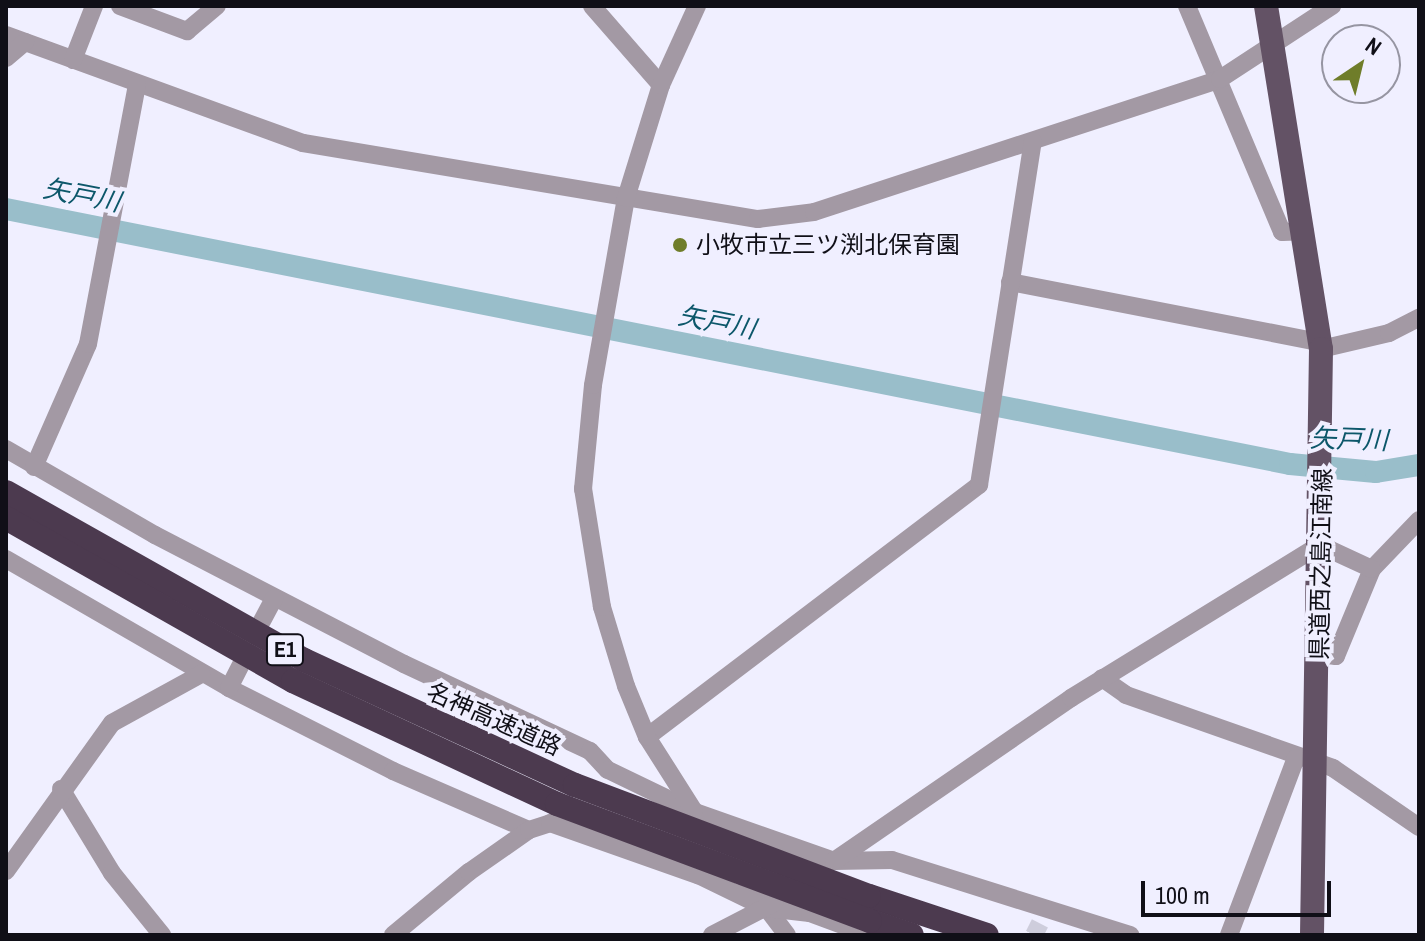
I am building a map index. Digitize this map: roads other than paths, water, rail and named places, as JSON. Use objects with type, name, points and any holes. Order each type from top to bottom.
[{"type":"highway","name":"名神高速道路","points":[[6,492],[304,660],[575,785],[869,896],[987,935]]},
{"type":"highway","name":"E1","points":[[6,518],[293,681],[553,813],[869,928],[912,935]]},
{"type":"main road","name":"県道西之島江南線","points":[[1266,6],[1305,231],[1321,345],[1323,435],[1319,654],[1306,761],[1312,935]]},
{"type":"street","points":[[73,60],[94,6]]},
{"type":"street","points":[[120,6],[187,31],[217,6]]},
{"type":"street","points":[[592,6],[661,85]]},
{"type":"street","points":[[697,6],[661,85],[626,198],[585,448],[587,538],[626,686],[647,737],[695,812],[787,935]]},
{"type":"street","points":[[1187,6],[1282,232],[1305,231]]},
{"type":"street","points":[[6,35],[303,143],[758,219],[814,212],[1220,79],[1332,6]]},
{"type":"street","points":[[6,58],[25,42]]},
{"type":"street","points":[[34,467],[88,344],[137,85]]},
{"type":"street","points":[[647,737],[979,485],[1033,141]]},
{"type":"street","points":[[1010,282],[1321,345],[1389,333],[1419,318]]},
{"type":"street","points":[[6,449],[274,598],[590,751],[608,770],[695,812],[834,861],[892,860],[1043,918],[1130,935]]},
{"type":"street","points":[[1319,654],[1336,656],[1372,569],[1419,520]]},
{"type":"street","points":[[712,935],[766,908],[1102,678],[1320,545],[1372,569]]},
{"type":"street","points":[[12,562],[201,674],[393,771],[529,830]]},
{"type":"street","points":[[262,621],[274,598]]},
{"type":"street","points":[[229,688],[240,666]]},
{"type":"street","points":[[6,871],[61,789],[112,723],[201,674]]},
{"type":"street","points":[[1102,678],[1126,695],[1333,768],[1419,827]]},
{"type":"street","points":[[1229,935],[1306,761]]},
{"type":"street","points":[[393,935],[424,905],[608,770]]},
{"type":"street","points":[[61,789],[112,873],[162,935]]},
{"type":"street","points":[[553,813],[698,875],[766,908],[810,913],[869,928]]},
{"type":"waterway","name":"矢戸川","points":[[6,209],[1290,464],[1376,472],[1419,465]]},
{"type":"tunnel","points":[[1034,935],[1040,923]]},
{"type":"place","name":"小牧市立三ツ渕北保育園","points":[[680,245]]}]
